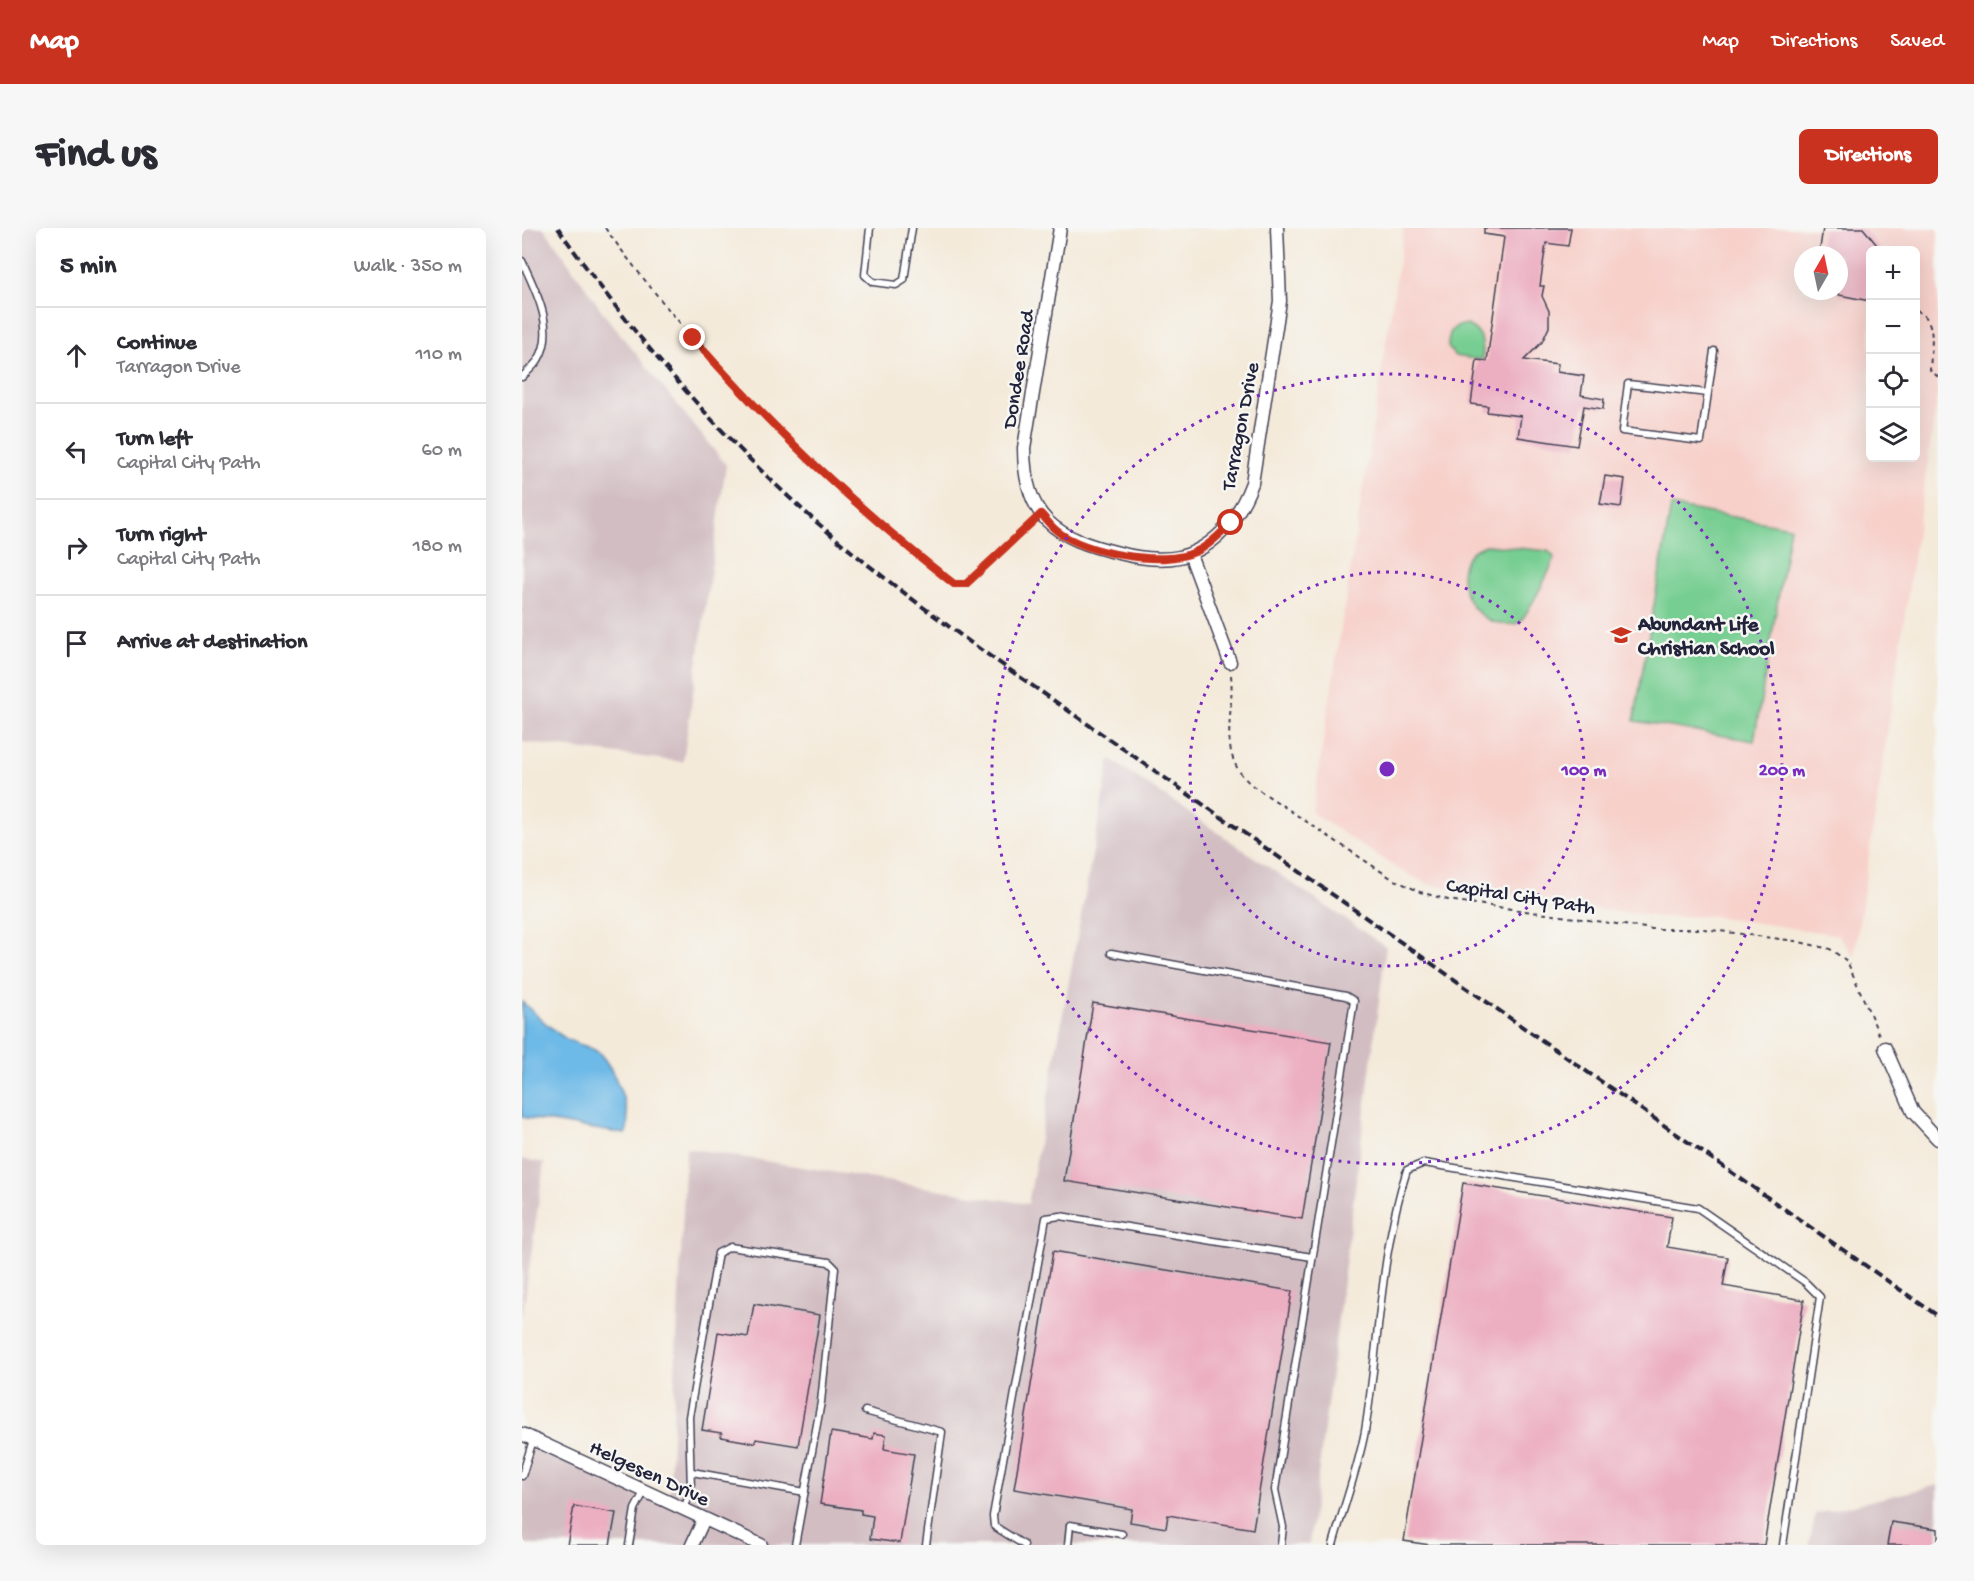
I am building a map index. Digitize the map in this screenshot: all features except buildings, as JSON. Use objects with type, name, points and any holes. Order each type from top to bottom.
[{"type":"street","name":"Dondee Road","points":[[1041,514],[1024,474],[1024,448],[1060,228]]},
{"type":"street","name":"Tarragon Drive","points":[[1041,514],[1057,531],[1083,545],[1132,556],[1155,558],[1190,554],[1204,547],[1231,523],[1242,508],[1252,483],[1280,301],[1276,228]]},
{"type":"street","points":[[1190,554],[1230,662]]},
{"type":"street","points":[[1885,1048],[1913,1112],[1938,1138]]},
{"type":"street","name":"Helgesen Drive","points":[[528,1437],[761,1545]]},
{"type":"street","points":[[692,1545],[704,1519]]},
{"type":"lane","points":[[870,228],[865,274],[873,282],[896,285],[904,280],[912,228]]},
{"type":"lane","points":[[522,261],[544,321],[545,342],[538,360],[522,377]]},
{"type":"lane","points":[[1708,393],[1628,384],[1622,431],[1701,441],[1708,393],[1714,351]]},
{"type":"lane","points":[[1111,953],[1346,996],[1354,1001],[1275,1490],[1283,1527],[1281,1545]]},
{"type":"lane","points":[[1333,1545],[1364,1434],[1387,1265],[1401,1188],[1407,1170],[1424,1163],[1698,1208],[1805,1282],[1820,1297],[1783,1545]]},
{"type":"lane","points":[[1024,1545],[994,1526],[993,1516],[1046,1218],[1059,1216],[1312,1257]]},
{"type":"lane","points":[[684,1510],[691,1490],[692,1472],[689,1417],[718,1253],[730,1247],[829,1262],[835,1268],[828,1349],[813,1455],[795,1545]]},
{"type":"lane","points":[[865,1410],[942,1432],[926,1545]]},
{"type":"lane","points":[[522,1476],[528,1437]]},
{"type":"lane","points":[[692,1472],[805,1492]]},
{"type":"lane","points":[[628,1545],[635,1509],[644,1492]]},
{"type":"lane","points":[[1068,1545],[1071,1525],[1122,1534]]},
{"type":"path","points":[[605,228],[663,304],[760,412],[822,474],[954,584],[966,584],[1041,514]]},
{"type":"path","points":[[1920,312],[1926,313],[1932,322],[1930,370],[1938,377]]},
{"type":"path","name":"Capital City Path","points":[[1230,662],[1232,688],[1228,742],[1237,771],[1253,786],[1391,878],[1420,892],[1466,905],[1652,929],[1704,928],[1795,941],[1830,949],[1846,961],[1885,1048]]},
{"type":"shaded area","points":[[522,228],[544,228],[607,318],[726,465],[683,762],[522,742]]},
{"type":"shaded area","name":"Abundant Life Christian School","points":[[1404,228],[1938,228],[1938,391],[1854,957],[1838,935],[1712,916],[1661,917],[1430,885],[1398,869],[1312,813]]},
{"type":"shaded area","points":[[1110,759],[1386,947],[1309,1545],[522,1545],[522,1434],[669,1502],[686,1148],[1028,1204]]},
{"type":"shaded area","points":[[522,1159],[544,1163],[522,1319]]},
{"type":"shaded area","points":[[1938,1485],[1938,1545],[1809,1545],[1815,1514]]},
{"type":"green space","points":[[1467,325],[1476,331],[1481,339],[1482,360],[1455,356],[1448,347],[1452,330],[1458,326]]},
{"type":"green space","points":[[1671,506],[1790,527],[1754,741],[1634,721]]},
{"type":"green space","points":[[1487,545],[1548,551],[1554,557],[1550,570],[1519,623],[1500,624],[1485,618],[1473,607],[1465,593],[1462,578],[1464,563],[1472,552]]},
{"type":"water","points":[[522,1002],[559,1034],[595,1050],[605,1059],[625,1105],[627,1126],[625,1134],[522,1117]]},
{"type":"railway","points":[[558,228],[639,336],[728,437],[814,520],[881,575],[974,645],[1938,1316]]},
{"type":"place","name":"Abundant Life Christian School","points":[[1621,635]]},
{"type":"route","points":[[693,338],[760,412],[822,474],[954,584],[966,584],[1041,514],[1057,531],[1083,545],[1132,556],[1155,558],[1177,557],[1194,552],[1204,547],[1231,523]]}]
